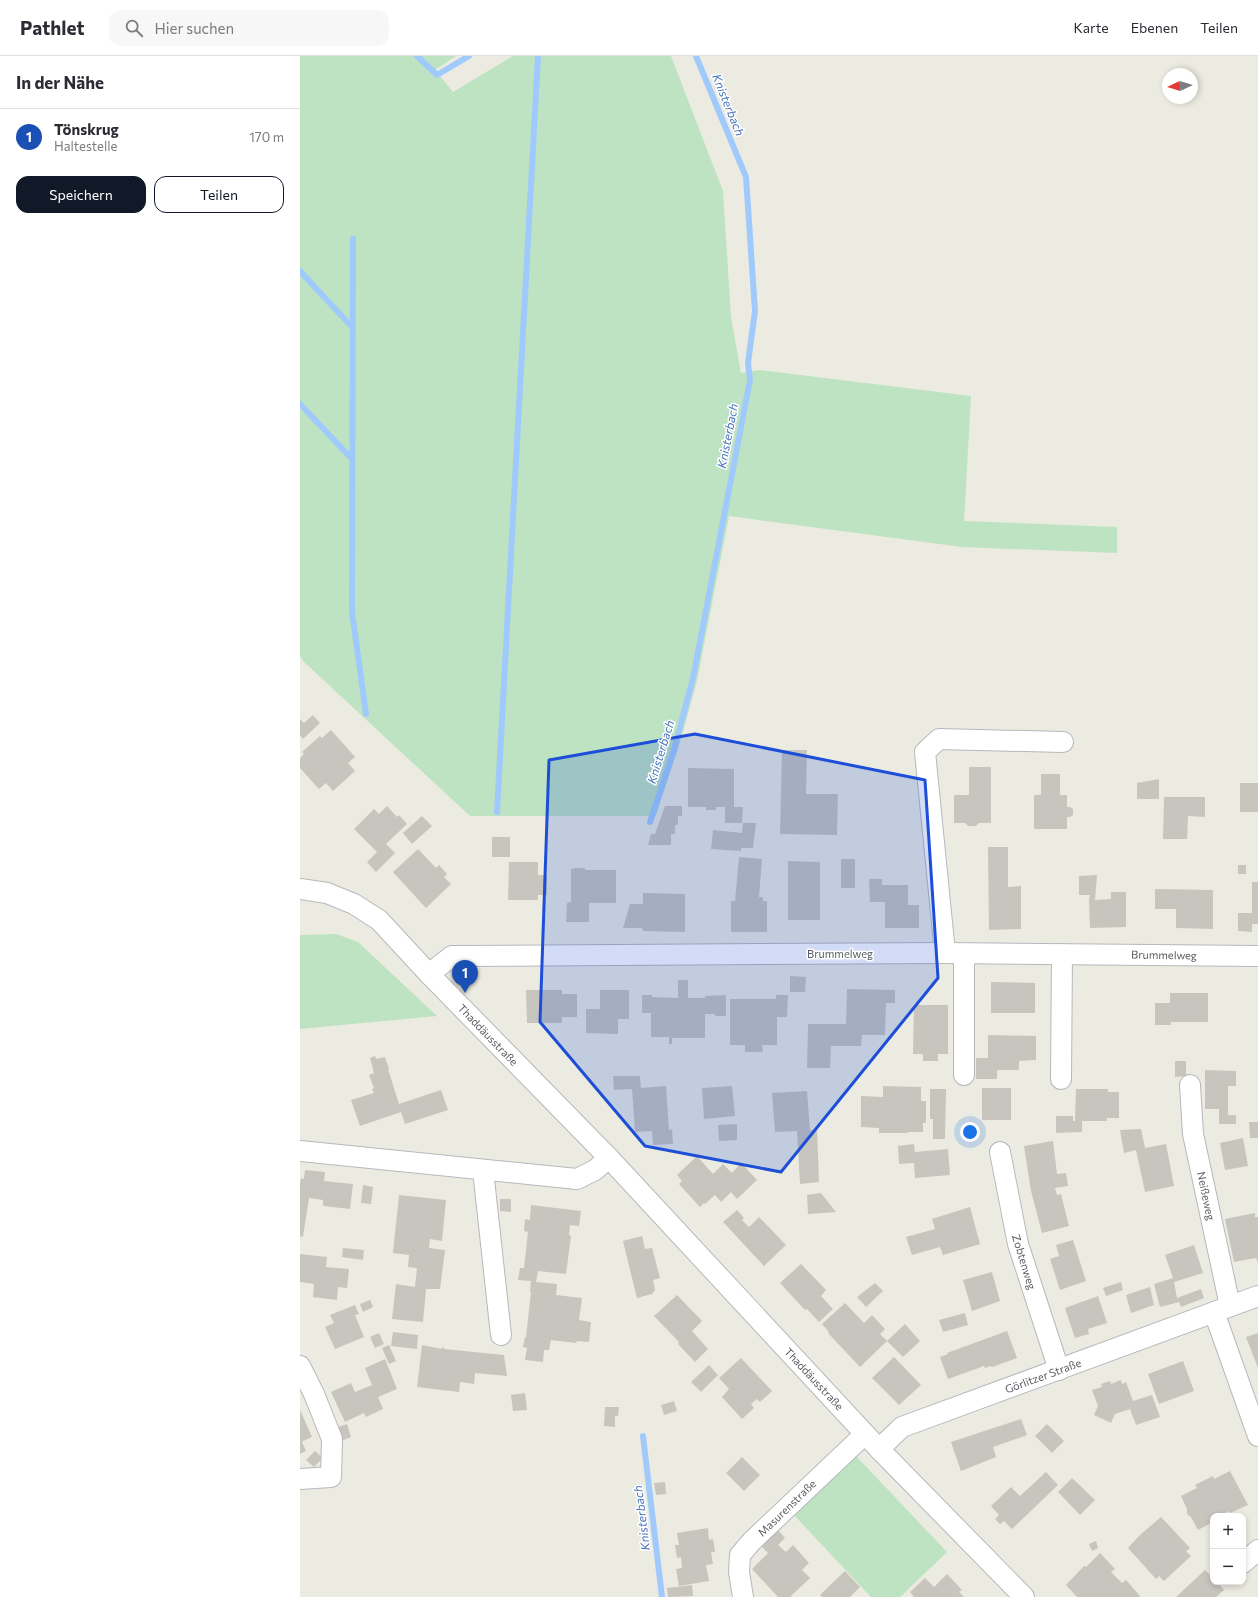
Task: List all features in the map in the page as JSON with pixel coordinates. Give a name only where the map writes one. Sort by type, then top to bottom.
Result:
[{"type":"street","points":[[964,1075],[955,954],[925,752],[939,739],[1063,742]]},
{"type":"street","name":"Thaddäusstraße","points":[[300,888],[328,893],[354,904],[379,920],[429,974],[609,1158],[879,1449],[1024,1597]]},
{"type":"street","name":"Brummelweg","points":[[429,974],[452,956],[955,954],[1258,956]]},
{"type":"street","points":[[1061,1079],[1062,954]]},
{"type":"street","name":"Neißeweg","points":[[1190,1085],[1193,1134],[1222,1309]]},
{"type":"street","points":[[300,1151],[577,1179],[595,1170],[609,1158]]},
{"type":"street","name":"Zobtenweg","points":[[1000,1152],[1018,1244],[1059,1370]]},
{"type":"street","points":[[483,1170],[501,1335]]},
{"type":"street","name":"Görlitzer Straße","points":[[879,1449],[902,1427],[1258,1296]]},
{"type":"street","points":[[1222,1309],[1258,1436]]},
{"type":"street","points":[[300,1366],[314,1394],[332,1439],[331,1477],[300,1479]]},
{"type":"street","name":"Masurenstraße","points":[[743,1597],[738,1572],[740,1555],[752,1541],[865,1434]]},
{"type":"street","points":[[1246,1561],[1258,1550]]},
{"type":"highlighted area","points":[[695,734],[925,780],[938,978],[781,1172],[645,1146],[540,1022],[549,760]]},
{"type":"green space","points":[[300,56],[456,56],[435,70],[453,92],[513,56],[671,56],[723,191],[731,317],[741,373],[759,370],[971,396],[964,521],[1117,527],[1117,553],[962,547],[729,516],[697,681],[679,746],[656,816],[470,816],[304,662],[300,656]]},
{"type":"green space","points":[[336,934],[358,942],[437,1016],[300,1029],[300,935]]},
{"type":"green space","points":[[854,1454],[947,1552],[900,1597],[871,1597],[792,1513]]},
{"type":"building","points":[[313,715],[320,723],[303,739],[300,735],[300,719],[304,723]]},
{"type":"building","points":[[331,730],[355,757],[348,763],[355,771],[333,791],[326,783],[319,789],[300,768],[300,758],[304,754],[302,752],[320,736],[322,738]]},
{"type":"building","points":[[782,750],[807,750],[806,794],[838,794],[837,835],[780,834]]},
{"type":"building","points":[[969,767],[991,767],[991,823],[979,823],[976,826],[968,826],[965,823],[954,823],[954,795],[969,795]]},
{"type":"building","points":[[688,768],[734,769],[734,807],[743,807],[742,823],[725,823],[725,807],[716,807],[716,810],[706,810],[706,807],[688,807]]},
{"type":"building","points":[[1041,774],[1060,774],[1060,795],[1067,795],[1067,807],[1073,809],[1073,815],[1067,817],[1067,829],[1034,829],[1034,795],[1041,795]]},
{"type":"building","points":[[1159,779],[1159,799],[1137,799],[1137,783]]},
{"type":"building","points":[[1240,783],[1258,783],[1258,812],[1240,812]]},
{"type":"building","points":[[1164,797],[1205,797],[1205,817],[1188,816],[1187,839],[1163,839]]},
{"type":"building","points":[[387,806],[397,817],[399,815],[407,824],[386,844],[395,853],[376,872],[367,862],[377,852],[354,829],[374,809],[379,814]]},
{"type":"building","points":[[665,806],[682,806],[682,816],[678,816],[678,825],[675,825],[675,834],[671,834],[671,845],[648,845],[651,834],[655,834]]},
{"type":"building","points":[[422,816],[432,826],[412,844],[403,833]]},
{"type":"building","points":[[743,823],[756,823],[753,848],[741,848],[741,851],[711,849],[713,830],[742,833]]},
{"type":"building","points":[[492,837],[510,837],[510,857],[492,857]]},
{"type":"building","points":[[988,847],[1008,847],[1008,887],[1021,886],[1021,929],[989,930]]},
{"type":"building","points":[[418,849],[436,868],[439,865],[447,874],[444,877],[451,884],[426,908],[393,872]]},
{"type":"building","points":[[739,857],[762,859],[759,897],[763,897],[763,901],[767,901],[767,932],[731,932],[731,901],[735,901]]},
{"type":"building","points":[[841,859],[855,859],[855,888],[841,888]]},
{"type":"building","points":[[788,861],[820,862],[820,920],[788,920]]},
{"type":"building","points":[[509,862],[538,862],[538,875],[547,875],[547,895],[538,895],[538,900],[508,900]]},
{"type":"building","points":[[1238,865],[1246,865],[1246,874],[1238,874]]},
{"type":"building","points":[[584,868],[586,870],[616,870],[616,903],[589,903],[589,922],[566,922],[567,903],[571,902],[571,869]]},
{"type":"building","points":[[1097,875],[1095,900],[1111,899],[1111,892],[1126,892],[1126,927],[1090,928],[1090,895],[1079,895],[1079,876]]},
{"type":"building","points":[[869,879],[882,879],[882,885],[908,885],[908,905],[919,905],[919,928],[885,928],[885,902],[870,902]]},
{"type":"building","points":[[1252,882],[1258,882],[1258,924],[1252,924],[1252,932],[1238,931],[1238,913],[1252,913]]},
{"type":"building","points":[[1155,889],[1213,890],[1213,929],[1176,928],[1176,909],[1155,909]]},
{"type":"building","points":[[643,893],[685,894],[685,932],[643,931],[642,928],[623,928],[630,904],[643,904]]},
{"type":"building","points":[[790,976],[806,977],[805,992],[790,992]]},
{"type":"building","points":[[678,980],[688,980],[688,998],[705,998],[705,996],[726,995],[726,1016],[705,1014],[705,1038],[672,1038],[672,1044],[669,1044],[669,1037],[651,1037],[651,1013],[642,1013],[642,995],[678,998]]},
{"type":"building","points":[[991,982],[1035,983],[1035,1013],[991,1013]]},
{"type":"building","points":[[847,989],[895,990],[895,1003],[886,1003],[885,1035],[862,1035],[861,1046],[831,1046],[830,1068],[807,1068],[808,1024],[846,1024]]},
{"type":"building","points":[[526,990],[562,990],[562,994],[577,994],[577,1017],[562,1017],[562,1023],[527,1023]]},
{"type":"building","points":[[600,990],[629,990],[629,1019],[618,1019],[618,1034],[586,1033],[586,1009],[600,1009]]},
{"type":"building","points":[[1170,993],[1208,993],[1208,1022],[1171,1022],[1171,1025],[1155,1025],[1155,1003],[1170,1003]]},
{"type":"building","points":[[776,995],[788,995],[787,1017],[777,1017],[777,1045],[762,1045],[763,1052],[745,1052],[745,1045],[730,1045],[730,999],[776,999]]},
{"type":"building","points":[[914,1005],[948,1005],[948,1054],[938,1054],[938,1061],[923,1061],[923,1054],[913,1054]]},
{"type":"building","points":[[988,1035],[1036,1036],[1036,1060],[1019,1061],[1019,1070],[997,1070],[997,1079],[976,1079],[976,1058],[988,1058]]},
{"type":"building","points":[[375,1056],[376,1059],[385,1057],[399,1104],[441,1090],[448,1110],[405,1124],[401,1112],[360,1126],[351,1100],[374,1093],[372,1089],[374,1088],[369,1075],[374,1073],[370,1058]]},
{"type":"building","points":[[1175,1061],[1186,1061],[1186,1076],[1175,1077]]},
{"type":"building","points":[[1205,1070],[1236,1071],[1236,1086],[1228,1086],[1228,1115],[1236,1115],[1236,1124],[1219,1124],[1219,1109],[1205,1109]]},
{"type":"building","points":[[613,1076],[640,1076],[641,1088],[666,1086],[669,1130],[672,1129],[673,1144],[653,1145],[652,1131],[635,1132],[632,1089],[614,1090]]},
{"type":"building","points":[[732,1086],[735,1116],[704,1119],[702,1088]]},
{"type":"building","points":[[883,1086],[921,1087],[921,1101],[926,1101],[926,1123],[923,1123],[923,1132],[879,1133],[879,1128],[861,1127],[861,1096],[883,1097]]},
{"type":"building","points":[[982,1088],[1011,1088],[1011,1120],[982,1120]]},
{"type":"building","points":[[930,1089],[946,1089],[945,1139],[933,1139],[933,1119],[930,1119]]},
{"type":"building","points":[[1076,1089],[1108,1089],[1108,1092],[1119,1092],[1119,1118],[1107,1118],[1107,1121],[1082,1121],[1082,1132],[1056,1133],[1056,1116],[1073,1116],[1073,1121],[1075,1121]]},
{"type":"building","points":[[807,1091],[810,1130],[817,1130],[819,1182],[800,1184],[797,1131],[775,1132],[772,1093]]},
{"type":"building","points":[[1249,1122],[1258,1122],[1258,1138],[1250,1138]]},
{"type":"building","points":[[737,1124],[737,1140],[719,1141],[718,1125]]},
{"type":"building","points":[[1141,1129],[1145,1148],[1166,1144],[1174,1186],[1145,1192],[1136,1150],[1124,1153],[1120,1130]]},
{"type":"building","points":[[1243,1138],[1248,1166],[1225,1170],[1220,1143]]},
{"type":"building","points":[[1053,1141],[1057,1174],[1066,1173],[1068,1186],[1055,1188],[1057,1195],[1061,1194],[1069,1226],[1042,1233],[1031,1191],[1024,1146]]},
{"type":"building","points":[[914,1144],[915,1152],[948,1149],[950,1175],[915,1178],[914,1163],[899,1164],[898,1146]]},
{"type":"building","points":[[697,1156],[713,1174],[723,1164],[732,1173],[741,1163],[757,1180],[737,1199],[731,1192],[721,1202],[715,1195],[700,1207],[679,1184],[682,1181],[677,1175]]},
{"type":"building","points":[[305,1170],[325,1172],[324,1181],[353,1184],[350,1209],[323,1206],[323,1200],[309,1198],[303,1237],[300,1236],[300,1184],[301,1178],[304,1179]]},
{"type":"building","points":[[363,1185],[373,1187],[371,1204],[361,1203]]},
{"type":"building","points":[[821,1193],[836,1212],[808,1214],[807,1195]]},
{"type":"building","points":[[399,1195],[446,1200],[442,1241],[430,1239],[429,1248],[445,1250],[440,1289],[426,1289],[423,1322],[392,1319],[396,1284],[415,1287],[417,1268],[408,1267],[409,1255],[393,1253]]},
{"type":"building","points":[[500,1199],[511,1199],[511,1212],[500,1211]]},
{"type":"building","points":[[531,1205],[581,1211],[579,1226],[570,1225],[569,1235],[571,1236],[566,1274],[538,1271],[536,1282],[557,1284],[556,1295],[582,1298],[579,1320],[591,1322],[589,1342],[577,1341],[576,1343],[551,1340],[549,1350],[544,1350],[543,1362],[525,1360],[527,1348],[523,1347],[526,1337],[531,1281],[518,1280],[520,1268],[524,1268],[528,1232],[524,1231],[525,1219],[530,1220]]},
{"type":"building","points":[[970,1207],[980,1244],[943,1255],[940,1247],[912,1255],[906,1237],[935,1229],[932,1219]]},
{"type":"building","points":[[737,1210],[744,1218],[742,1220],[749,1227],[759,1217],[786,1245],[764,1266],[723,1222]]},
{"type":"building","points":[[1255,1213],[1255,1217],[1258,1217],[1258,1263],[1256,1258],[1234,1262],[1225,1219]]},
{"type":"building","points":[[642,1236],[645,1249],[652,1248],[660,1278],[653,1280],[655,1290],[652,1294],[637,1298],[623,1241]]},
{"type":"building","points":[[1073,1240],[1086,1281],[1060,1290],[1050,1259],[1059,1256],[1056,1245]]},
{"type":"building","points":[[1194,1245],[1203,1273],[1174,1282],[1177,1298],[1201,1289],[1204,1298],[1181,1307],[1179,1302],[1160,1307],[1154,1284],[1173,1278],[1165,1255]]},
{"type":"building","points":[[343,1248],[364,1250],[363,1260],[342,1257]]},
{"type":"building","points":[[300,1254],[327,1257],[326,1267],[349,1269],[347,1288],[338,1287],[337,1300],[313,1297],[314,1284],[300,1282]]},
{"type":"building","points":[[801,1264],[826,1290],[821,1296],[833,1309],[819,1322],[807,1309],[805,1310],[780,1283]]},
{"type":"building","points":[[992,1272],[1000,1301],[972,1311],[963,1280]]},
{"type":"building","points":[[1121,1282],[1123,1290],[1106,1296],[1103,1288]]},
{"type":"building","points":[[875,1283],[883,1291],[866,1307],[857,1297]]},
{"type":"building","points":[[1150,1287],[1154,1305],[1131,1313],[1126,1295]]},
{"type":"building","points":[[677,1295],[702,1321],[692,1331],[708,1349],[695,1362],[678,1344],[679,1342],[654,1316]]},
{"type":"building","points":[[1098,1296],[1107,1323],[1088,1329],[1089,1334],[1075,1338],[1065,1308]]},
{"type":"building","points":[[370,1300],[373,1307],[363,1312],[360,1304]]},
{"type":"building","points":[[845,1303],[864,1323],[872,1315],[885,1329],[880,1334],[887,1341],[860,1367],[828,1333],[829,1332],[822,1324]]},
{"type":"building","points":[[355,1305],[359,1314],[355,1315],[364,1337],[335,1349],[325,1327],[334,1323],[330,1315]]},
{"type":"building","points":[[965,1313],[968,1325],[943,1332],[939,1320]]},
{"type":"building","points":[[905,1324],[920,1341],[903,1357],[887,1341]]},
{"type":"building","points":[[1007,1331],[1017,1358],[992,1367],[985,1368],[984,1366],[948,1379],[940,1357]]},
{"type":"building","points":[[393,1332],[418,1335],[417,1349],[391,1346]]},
{"type":"building","points":[[379,1333],[384,1344],[375,1348],[370,1337]]},
{"type":"building","points":[[1258,1333],[1258,1368],[1246,1337]]},
{"type":"building","points":[[389,1345],[396,1361],[389,1364],[382,1348]]},
{"type":"building","points":[[422,1345],[442,1349],[442,1347],[444,1349],[504,1355],[507,1376],[475,1373],[474,1384],[460,1382],[459,1392],[417,1387]]},
{"type":"building","points":[[894,1357],[921,1385],[899,1405],[872,1378]]},
{"type":"building","points":[[741,1358],[772,1391],[760,1402],[757,1399],[751,1404],[754,1408],[742,1419],[722,1397],[729,1389],[719,1378]]},
{"type":"building","points":[[385,1359],[397,1389],[378,1397],[383,1409],[366,1417],[364,1413],[345,1422],[331,1392],[351,1383],[355,1392],[372,1385],[365,1368]]},
{"type":"building","points":[[1183,1361],[1194,1391],[1159,1404],[1148,1374]]},
{"type":"building","points":[[709,1365],[718,1375],[701,1392],[691,1382]]},
{"type":"building","points":[[1121,1380],[1122,1384],[1126,1382],[1133,1401],[1152,1395],[1160,1417],[1136,1425],[1130,1409],[1115,1414],[1111,1423],[1094,1415],[1098,1406],[1092,1390],[1102,1387],[1101,1384],[1110,1381],[1111,1384]]},
{"type":"building","points":[[525,1393],[527,1410],[513,1411],[511,1395]]},
{"type":"building","points":[[674,1401],[677,1411],[664,1415],[661,1405]]},
{"type":"building","points":[[605,1407],[619,1407],[618,1416],[615,1416],[615,1427],[604,1426]]},
{"type":"building","points":[[300,1410],[312,1437],[302,1442],[306,1451],[300,1454]]},
{"type":"building","points":[[1021,1419],[1027,1435],[993,1447],[996,1457],[961,1471],[951,1442]]},
{"type":"building","points":[[347,1424],[351,1437],[341,1441],[335,1428]]},
{"type":"building","points":[[1047,1424],[1064,1441],[1052,1453],[1035,1436]]},
{"type":"building","points":[[315,1451],[323,1458],[314,1467],[306,1460]]},
{"type":"building","points":[[742,1457],[760,1475],[744,1491],[726,1473]]},
{"type":"building","points":[[1230,1471],[1248,1505],[1230,1513],[1229,1511],[1225,1513],[1210,1513],[1210,1524],[1198,1530],[1191,1517],[1187,1514],[1187,1509],[1181,1496],[1197,1488],[1195,1485],[1213,1476],[1214,1479]]},
{"type":"building","points":[[1046,1472],[1058,1485],[1012,1529],[1004,1521],[1000,1524],[995,1519],[999,1515],[991,1506],[1011,1487],[1020,1496]]},
{"type":"building","points":[[1072,1478],[1095,1500],[1080,1515],[1058,1492]]},
{"type":"building","points":[[665,1482],[666,1494],[656,1495],[654,1483]]},
{"type":"building","points":[[1161,1517],[1190,1548],[1186,1551],[1191,1556],[1164,1581],[1159,1576],[1156,1579],[1128,1548],[1140,1535]]},
{"type":"building","points":[[708,1528],[709,1540],[713,1539],[715,1552],[711,1552],[713,1564],[706,1565],[709,1581],[679,1586],[676,1569],[682,1568],[681,1557],[677,1558],[675,1545],[679,1545],[677,1533]]},
{"type":"building","points":[[778,1530],[785,1538],[778,1545],[786,1552],[793,1545],[809,1563],[802,1570],[810,1578],[790,1597],[778,1597],[752,1569],[768,1553],[761,1546]]},
{"type":"building","points":[[1096,1541],[1098,1548],[1092,1551],[1089,1544]]},
{"type":"building","points":[[1100,1553],[1115,1569],[1111,1572],[1122,1583],[1126,1580],[1140,1596],[1139,1597],[1077,1597],[1066,1585],[1084,1566],[1086,1567]]},
{"type":"building","points":[[1205,1570],[1210,1575],[1210,1585],[1220,1585],[1224,1590],[1216,1597],[1176,1597]]},
{"type":"building","points":[[845,1571],[860,1587],[850,1597],[822,1597],[820,1595]]},
{"type":"building","points":[[947,1574],[962,1590],[959,1592],[964,1597],[914,1597],[910,1592],[925,1578],[934,1587]]},
{"type":"building","points":[[692,1585],[693,1596],[668,1597],[667,1588]]},
{"type":"waterway","name":"Knisterbach","points":[[417,56],[437,75],[469,56]]},
{"type":"waterway","points":[[497,812],[538,56]]},
{"type":"waterway","name":"Knisterbach","points":[[650,822],[674,750],[693,678],[750,380],[748,363],[755,311],[746,177],[696,56]]},
{"type":"waterway","points":[[353,239],[352,612],[366,714]]},
{"type":"waterway","points":[[300,271],[352,327]]},
{"type":"waterway","points":[[300,404],[351,458]]},
{"type":"waterway","name":"Knisterbach","points":[[643,1436],[662,1597]]},
{"type":"place","name":"Tönskrug","points":[[465,993]]}]
